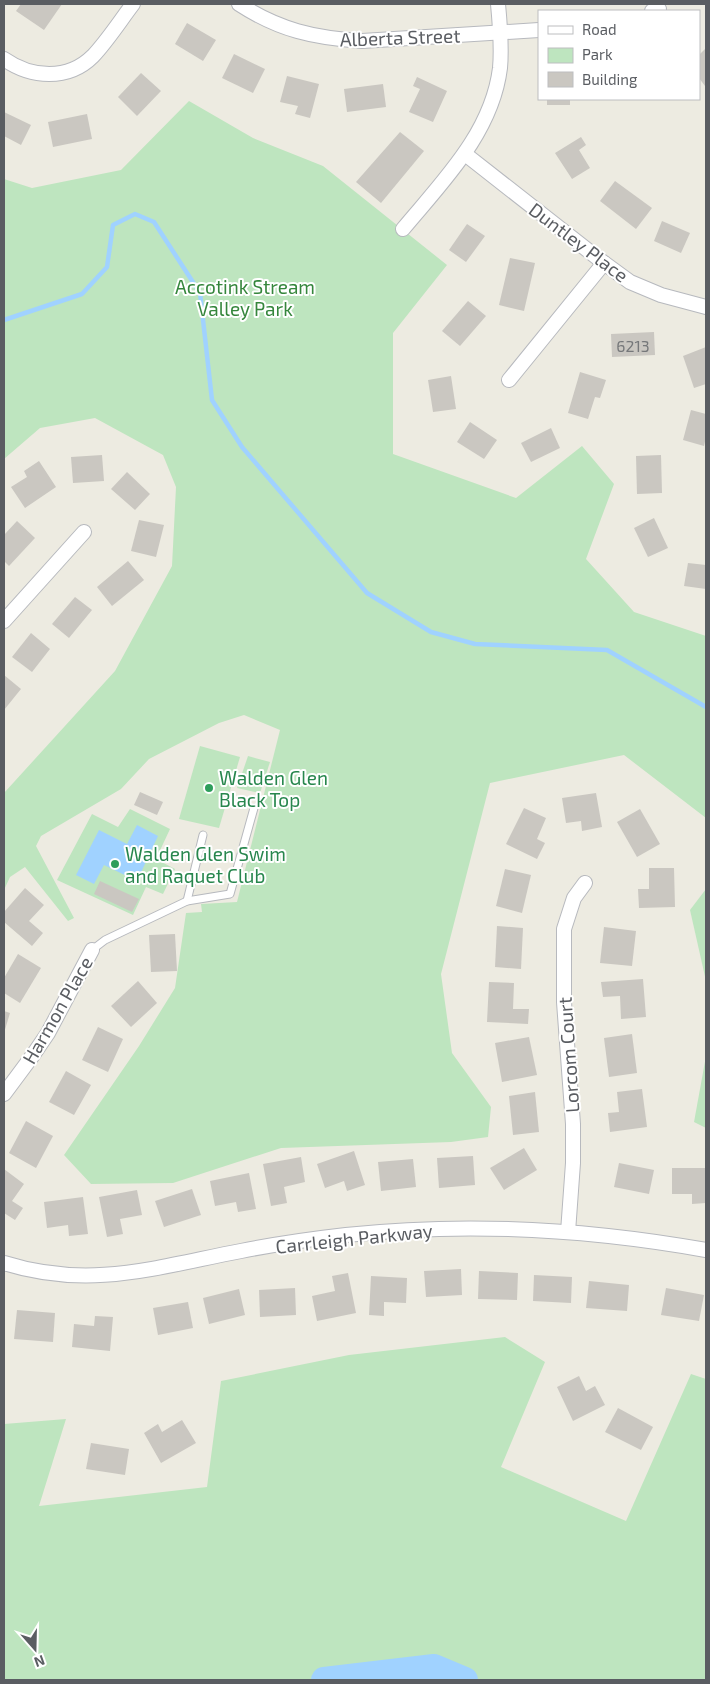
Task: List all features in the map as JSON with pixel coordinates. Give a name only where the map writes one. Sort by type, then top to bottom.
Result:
[{"type":"street","points":[[4,59],[34,73],[47,74],[70,70],[93,56],[133,4]]},
{"type":"street","name":"Alberta Street","points":[[239,4],[279,26],[307,35],[333,39],[362,41],[538,30]]},
{"type":"street","points":[[403,229],[465,154],[488,111],[500,68],[498,4]]},
{"type":"street","name":"Duntley Place","points":[[465,154],[604,264],[630,282],[661,295],[706,307]]},
{"type":"street","points":[[509,380],[604,264]]},
{"type":"street","points":[[4,621],[84,532]]},
{"type":"street","name":"Lorcom Court","points":[[568,1232],[573,1163],[573,1124],[564,1002],[564,929],[574,898],[585,883]]},
{"type":"street","name":"Harmon Place","points":[[4,1094],[34,1055],[48,1033],[92,950]]},
{"type":"street","name":"Carrleigh Parkway","points":[[4,1263],[63,1275],[109,1275],[137,1272],[243,1250],[348,1235],[442,1229],[568,1232],[706,1250]]},
{"type":"lane","points":[[92,950],[105,940],[187,901],[230,894],[254,808]]},
{"type":"lane","points":[[187,901],[203,835]]},
{"type":"green space","name":"Accotink Stream Valley Park","points":[[189,101],[253,138],[323,166],[447,265],[393,333],[393,454],[516,498],[582,446],[614,484],[586,559],[634,612],[706,636],[706,818],[624,755],[490,783],[441,974],[452,1053],[491,1107],[488,1137],[451,1142],[281,1148],[173,1183],[91,1184],[64,1155],[139,1046],[175,988],[186,913],[202,912],[201,904],[237,902],[280,730],[244,715],[219,723],[149,759],[121,789],[41,836],[36,846],[74,918],[68,921],[25,867],[10,877],[4,890],[4,793],[115,671],[172,566],[176,487],[163,455],[95,418],[40,428],[4,459],[4,179],[32,188],[121,170]]},
{"type":"green space","name":"Walden Glen Black Top","points":[[200,746],[240,757],[219,828],[179,819]]},
{"type":"green space","points":[[248,756],[270,762],[260,793],[237,788]]},
{"type":"green space","name":"Walden Glen Swim and Raquet Club","points":[[130,809],[170,829],[156,859],[175,869],[163,894],[146,887],[133,915],[57,880],[92,814],[118,827]]},
{"type":"green space","points":[[706,889],[706,981],[690,910]]},
{"type":"green space","points":[[706,1056],[706,1128],[694,1122]]},
{"type":"green space","points":[[505,1337],[545,1362],[501,1467],[626,1521],[691,1374],[706,1379],[706,1680],[4,1680],[4,1424],[66,1419],[39,1506],[207,1487],[221,1381],[349,1355]]},
{"type":"water","points":[[137,825],[158,836],[137,881],[104,865],[94,884],[76,875],[99,830],[127,844]]},
{"type":"building","points":[[21,4],[62,4],[44,30],[16,11]]},
{"type":"building","points":[[187,23],[216,40],[203,61],[175,44]]},
{"type":"building","points":[[706,48],[705,86],[700,79],[700,54]]},
{"type":"building","points":[[234,54],[265,69],[253,93],[222,78]]},
{"type":"building","points":[[141,73],[161,91],[137,116],[118,97]]},
{"type":"building","points":[[287,76],[319,84],[310,118],[295,114],[298,106],[280,102]]},
{"type":"building","points":[[417,77],[447,91],[433,122],[409,112],[420,89],[413,86]]},
{"type":"building","points":[[383,84],[386,107],[347,112],[344,89]]},
{"type":"building","points":[[547,100],[570,100],[570,105],[547,105]]},
{"type":"building","points":[[4,112],[31,125],[21,145],[4,136]]},
{"type":"building","points":[[87,114],[92,139],[53,147],[48,122]]},
{"type":"building","points":[[400,132],[424,151],[381,203],[356,182]]},
{"type":"building","points":[[581,137],[586,145],[579,150],[590,168],[572,179],[555,153]]},
{"type":"building","points":[[615,181],[652,208],[636,229],[600,201]]},
{"type":"building","points":[[662,221],[690,233],[681,253],[654,241]]},
{"type":"building","points":[[467,224],[485,236],[466,262],[449,250]]},
{"type":"building","points":[[510,258],[535,263],[524,311],[499,305]]},
{"type":"building","points":[[468,301],[486,316],[460,346],[442,331]]},
{"type":"building","points":[[654,332],[655,355],[612,357],[611,334]]},
{"type":"building","points":[[706,347],[706,384],[694,388],[683,356]]},
{"type":"building","points":[[580,372],[606,380],[600,398],[595,397],[588,419],[568,413]]},
{"type":"building","points":[[451,376],[456,409],[433,412],[428,380]]},
{"type":"building","points":[[691,410],[706,414],[704,446],[683,440]]},
{"type":"building","points":[[470,422],[497,440],[484,459],[457,442]]},
{"type":"building","points":[[551,428],[560,448],[531,462],[521,443]]},
{"type":"building","points":[[102,455],[104,481],[73,483],[71,457]]},
{"type":"building","points":[[661,455],[662,493],[637,494],[636,456]]},
{"type":"building","points":[[39,461],[56,487],[25,508],[11,487],[27,477],[24,471]]},
{"type":"building","points":[[127,472],[150,494],[135,510],[111,489]]},
{"type":"building","points":[[654,518],[668,548],[648,557],[634,528]]},
{"type":"building","points":[[139,520],[164,525],[156,557],[131,551]]},
{"type":"building","points":[[17,521],[35,538],[9,566],[4,561],[4,535]]},
{"type":"building","points":[[128,561],[144,580],[112,606],[97,587]]},
{"type":"building","points":[[688,563],[706,565],[706,589],[684,586]]},
{"type":"building","points":[[75,597],[92,610],[69,638],[52,624]]},
{"type":"building","points":[[31,633],[50,649],[32,672],[12,657]]},
{"type":"building","points":[[4,675],[21,689],[4,710]]},
{"type":"building","points":[[140,792],[163,802],[157,815],[134,805]]},
{"type":"building","points":[[596,793],[602,827],[582,831],[581,821],[566,823],[562,798]]},
{"type":"building","points":[[524,808],[546,818],[537,839],[545,843],[537,859],[506,844]]},
{"type":"building","points":[[640,809],[660,844],[637,857],[617,822]]},
{"type":"building","points":[[649,868],[674,868],[675,907],[639,908],[638,889],[649,889]]},
{"type":"building","points":[[505,869],[531,875],[522,913],[496,906]]},
{"type":"building","points":[[100,881],[139,899],[132,912],[94,894]]},
{"type":"building","points":[[25,888],[44,905],[29,921],[43,933],[32,946],[4,922],[4,912]]},
{"type":"building","points":[[497,926],[523,928],[521,969],[495,967]]},
{"type":"building","points":[[604,927],[636,931],[632,966],[600,963]]},
{"type":"building","points":[[175,934],[177,971],[151,972],[149,935]]},
{"type":"building","points":[[18,954],[41,968],[20,1003],[4,993],[4,978]]},
{"type":"building","points":[[643,979],[646,1017],[621,1019],[620,996],[603,997],[601,982]]},
{"type":"building","points":[[138,981],[157,1003],[131,1027],[111,1006]]},
{"type":"building","points":[[489,982],[514,983],[513,1009],[529,1009],[528,1024],[487,1022]]},
{"type":"building","points":[[4,1011],[10,1013],[4,1033]]},
{"type":"building","points":[[98,1027],[123,1039],[108,1072],[82,1060]]},
{"type":"building","points":[[632,1034],[637,1073],[609,1077],[604,1038]]},
{"type":"building","points":[[529,1037],[537,1075],[502,1082],[495,1043]]},
{"type":"building","points":[[66,1071],[91,1085],[74,1115],[49,1102]]},
{"type":"building","points":[[642,1089],[647,1127],[610,1132],[608,1113],[619,1112],[617,1092]]},
{"type":"building","points":[[535,1092],[539,1132],[513,1135],[509,1096]]},
{"type":"building","points":[[26,1121],[53,1136],[36,1168],[9,1153]]},
{"type":"building","points":[[524,1148],[537,1170],[504,1190],[490,1168]]},
{"type":"building","points":[[354,1151],[365,1185],[347,1191],[344,1181],[325,1188],[317,1164]]},
{"type":"building","points":[[473,1156],[475,1185],[439,1188],[437,1158]]},
{"type":"building","points":[[301,1157],[305,1182],[284,1187],[287,1203],[271,1206],[263,1164]]},
{"type":"building","points":[[413,1159],[416,1187],[381,1191],[378,1162]]},
{"type":"building","points":[[619,1163],[654,1170],[649,1194],[614,1187]]},
{"type":"building","points":[[672,1168],[706,1168],[706,1203],[692,1204],[692,1194],[672,1194]]},
{"type":"building","points":[[4,1169],[24,1184],[12,1201],[23,1208],[15,1220],[4,1213]]},
{"type":"building","points":[[249,1173],[256,1209],[238,1212],[236,1202],[215,1206],[210,1181]]},
{"type":"building","points":[[192,1189],[201,1215],[164,1227],[155,1201]]},
{"type":"building","points":[[137,1190],[142,1215],[120,1219],[123,1234],[107,1237],[99,1197]]},
{"type":"building","points":[[83,1197],[88,1234],[69,1236],[68,1225],[47,1228],[44,1202]]},
{"type":"building","points":[[461,1269],[462,1295],[426,1297],[424,1271]]},
{"type":"building","points":[[479,1271],[518,1273],[517,1300],[478,1299]]},
{"type":"building","points":[[348,1273],[356,1313],[317,1321],[312,1296],[335,1291],[332,1276]]},
{"type":"building","points":[[534,1275],[572,1277],[571,1303],[533,1301]]},
{"type":"building","points":[[371,1276],[407,1278],[406,1303],[384,1302],[384,1316],[369,1315]]},
{"type":"building","points":[[589,1281],[629,1285],[627,1311],[586,1308]]},
{"type":"building","points":[[295,1288],[296,1315],[260,1317],[259,1290]]},
{"type":"building","points":[[666,1288],[704,1295],[699,1321],[661,1315]]},
{"type":"building","points":[[239,1289],[245,1315],[209,1324],[203,1298]]},
{"type":"building","points":[[188,1302],[193,1328],[158,1335],[153,1308]]},
{"type":"building","points":[[17,1310],[55,1313],[53,1342],[14,1339]]},
{"type":"building","points":[[95,1316],[113,1317],[110,1351],[72,1347],[74,1324],[94,1326]]},
{"type":"building","points":[[579,1376],[586,1391],[595,1386],[605,1405],[573,1421],[557,1387]]},
{"type":"building","points":[[618,1408],[653,1427],[641,1450],[605,1432]]},
{"type":"building","points":[[182,1420],[196,1443],[161,1463],[144,1433],[158,1424],[162,1432]]},
{"type":"building","points":[[91,1443],[129,1449],[125,1475],[86,1469]]},
{"type":"waterway","points":[[4,320],[82,294],[107,267],[113,225],[135,214],[154,222],[200,293],[212,400],[242,447],[367,593],[431,632],[475,644],[607,650],[706,707]]},
{"type":"waterway","points":[[324,1680],[434,1667],[465,1680]]},
{"type":"place","name":"Walden Glen Black Top","points":[[209,788]]},
{"type":"place","name":"Walden Glen Swim and Raquet Club","points":[[115,864]]}]
